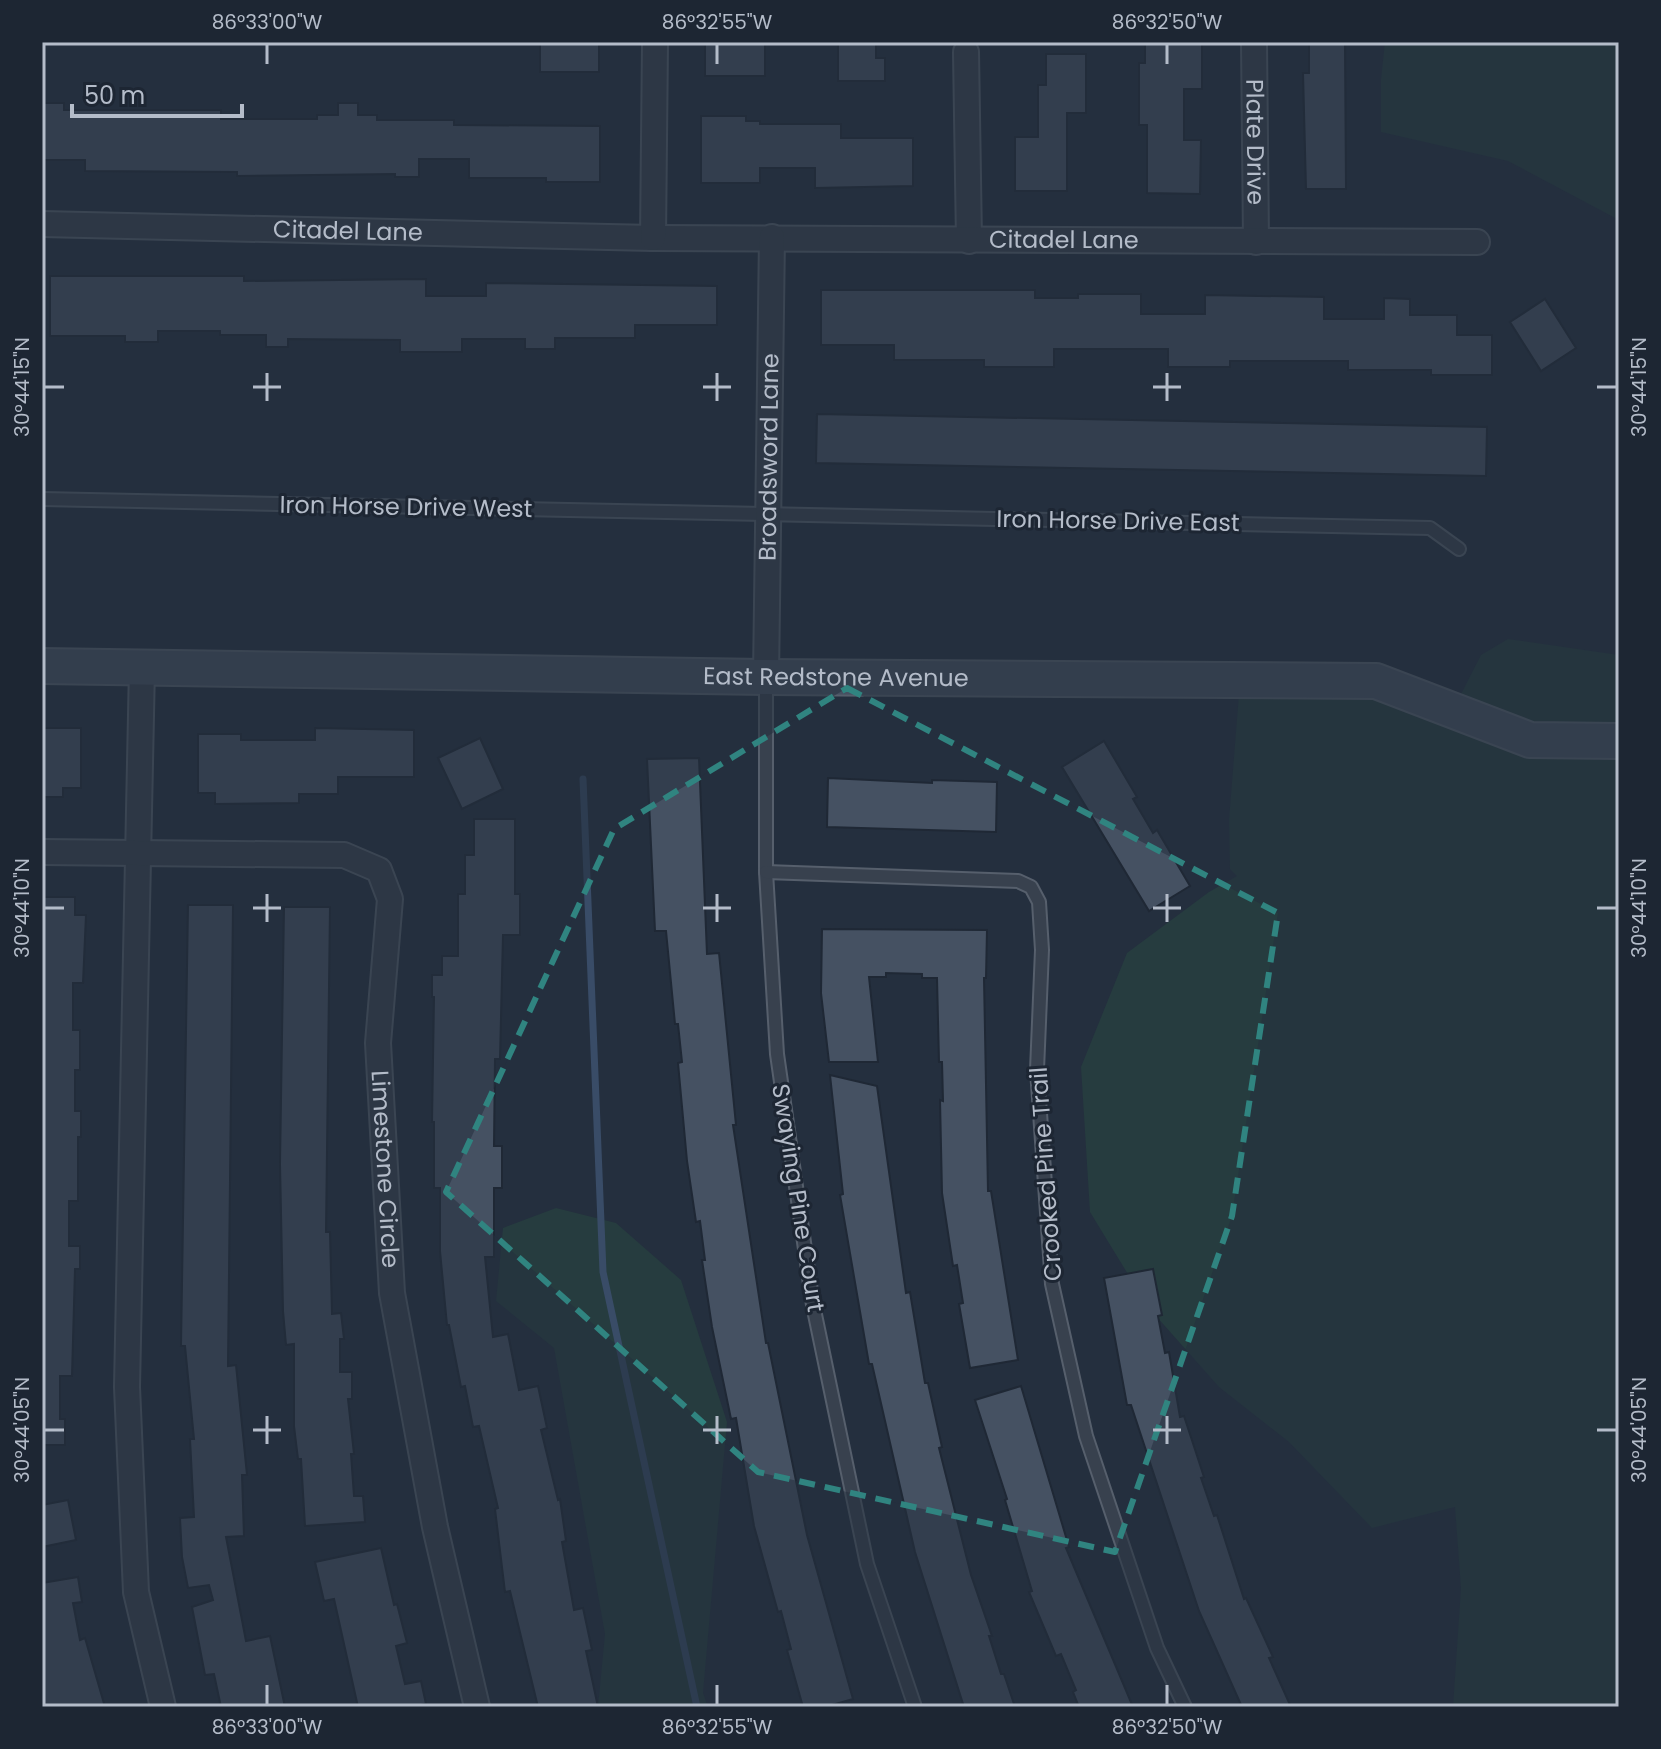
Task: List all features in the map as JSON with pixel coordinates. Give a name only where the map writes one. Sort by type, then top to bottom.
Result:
[{"type":"street","points":[[653,238],[655,42]]},
{"type":"street","name":"Plate Drive","points":[[1254,42],[1256,242]]},
{"type":"street","points":[[966,52],[969,241]]},
{"type":"street","name":"Citadel Lane","points":[[42,224],[653,238],[1477,242]]},
{"type":"street","name":"Broadsword Lane","points":[[766,677],[772,237]]},
{"type":"street","name":"East Redstone Avenue","points":[[42,666],[766,677],[1376,681],[1530,740],[1619,741]]},
{"type":"street","points":[[142,667],[128,1416],[136,1592],[163,1707]]},
{"type":"street","name":"Limestone Circle","points":[[42,852],[344,855],[379,870],[390,899],[378,1043],[392,1293],[435,1527],[477,1707]]},
{"type":"lane","name":"Iron Horse Drive West","points":[[42,499],[770,513]]},
{"type":"lane","name":"Iron Horse Drive East","points":[[770,513],[1430,528],[1459,549]]},
{"type":"lane","name":"Swaying Pine Court","points":[[766,677],[766,872],[777,1054],[813,1305],[867,1564],[915,1707]]},
{"type":"lane","name":"Crooked Pine Trail","points":[[766,872],[1018,881],[1031,887],[1039,902],[1042,950],[1037,1070],[1052,1284],[1086,1436],[1157,1648],[1185,1707]]},
{"type":"highlighted area","points":[[847,688],[1278,913],[1232,1216],[1115,1552],[758,1472],[446,1192],[614,829]]},
{"type":"green space","points":[[1385,42],[1619,42],[1619,220],[1508,161],[1381,132]]},
{"type":"green space","points":[[1508,639],[1619,655],[1619,727],[1532,726],[1459,698],[1481,655]]},
{"type":"green space","points":[[1239,694],[1368,697],[1394,701],[1619,754],[1619,1707],[1453,1707],[1461,1588],[1455,1507],[1372,1528],[1289,1442],[1219,1387],[1148,1307],[1090,1212],[1081,1067],[1127,953],[1209,892],[1237,876],[1230,869],[1229,820]]},
{"type":"green space","points":[[556,1208],[616,1223],[681,1280],[727,1422],[703,1693],[708,1707],[598,1707],[605,1634],[554,1348],[496,1301],[503,1228]]},
{"type":"building","points":[[540,42],[599,42],[599,72],[540,72]]},
{"type":"building","points":[[705,42],[765,42],[765,76],[705,76]]},
{"type":"building","points":[[838,42],[876,42],[876,58],[885,58],[885,81],[838,81]]},
{"type":"building","points":[[1145,42],[1202,42],[1202,89],[1184,89],[1184,140],[1201,140],[1200,194],[1147,193],[1147,125],[1139,125],[1139,63],[1145,63]]},
{"type":"building","points":[[1309,42],[1345,42],[1346,189],[1306,189],[1303,73],[1309,73]]},
{"type":"building","points":[[1046,54],[1086,54],[1086,113],[1067,113],[1067,191],[1015,191],[1015,137],[1038,137],[1038,85],[1046,85]]},
{"type":"building","points":[[42,103],[64,103],[64,110],[221,110],[221,119],[317,119],[317,115],[338,115],[338,103],[358,103],[358,115],[377,115],[377,120],[454,120],[454,125],[600,126],[600,182],[469,178],[469,159],[419,159],[419,177],[395,177],[395,174],[237,176],[237,172],[85,171],[85,160],[42,160]]},
{"type":"building","points":[[701,116],[746,116],[746,121],[760,121],[760,124],[841,124],[841,138],[913,138],[913,186],[815,188],[815,168],[760,168],[760,183],[701,183]]},
{"type":"building","points":[[50,276],[244,276],[244,281],[426,279],[426,296],[486,296],[486,283],[717,286],[717,325],[635,325],[635,338],[555,338],[555,349],[525,349],[525,339],[462,339],[462,352],[400,352],[400,340],[288,339],[288,347],[266,347],[266,335],[220,335],[220,331],[158,331],[158,342],[125,342],[125,336],[50,336]]},
{"type":"building","points":[[821,290],[1035,290],[1035,298],[1141,294],[1141,314],[1205,314],[1205,295],[1324,297],[1324,319],[1384,319],[1384,298],[1410,299],[1410,315],[1457,315],[1457,335],[1492,335],[1492,375],[1431,375],[1431,370],[1348,370],[1348,361],[1230,361],[1230,367],[1168,367],[1168,349],[1054,349],[1054,367],[984,367],[984,360],[894,360],[894,345],[821,345]]},
{"type":"building","points":[[1545,299],[1576,348],[1541,371],[1510,322]]},
{"type":"building","points":[[817,414],[1487,427],[1486,476],[816,463]]},
{"type":"building","points":[[42,728],[81,728],[81,788],[63,788],[63,797],[42,797]]},
{"type":"building","points":[[315,728],[414,730],[414,777],[338,777],[338,794],[299,794],[299,803],[215,804],[215,793],[198,793],[198,734],[241,734],[241,740],[315,740]]},
{"type":"building","points":[[480,738],[503,789],[462,809],[438,758]]},
{"type":"building","points":[[1104,741],[1137,797],[1133,799],[1153,833],[1157,830],[1190,886],[1149,911],[1062,767]]},
{"type":"building","points":[[699,758],[707,954],[719,953],[736,1125],[733,1125],[766,1343],[807,1535],[853,1699],[825,1707],[803,1707],[787,1650],[791,1649],[781,1611],[778,1612],[754,1526],[736,1418],[731,1419],[712,1327],[700,1221],[696,1222],[687,1161],[678,1063],[682,1062],[666,931],[655,931],[647,759]]},
{"type":"building","points":[[828,778],[932,783],[932,780],[997,782],[996,832],[827,827]]},
{"type":"building","points":[[474,819],[515,819],[515,894],[520,894],[520,935],[503,935],[500,1059],[495,1059],[494,1146],[502,1146],[502,1188],[494,1188],[494,1257],[485,1257],[493,1337],[508,1334],[519,1390],[538,1386],[547,1428],[541,1430],[560,1499],[566,1541],[562,1542],[574,1610],[583,1608],[592,1650],[586,1651],[598,1707],[538,1707],[510,1591],[505,1592],[495,1509],[498,1508],[479,1426],[473,1427],[447,1325],[440,1251],[440,1188],[434,1188],[432,975],[442,975],[442,956],[458,956],[458,894],[465,894],[465,855],[474,855]]},
{"type":"building","points":[[42,897],[75,897],[75,915],[86,915],[83,983],[73,983],[73,1030],[80,1030],[80,1070],[75,1070],[75,1111],[81,1111],[81,1137],[78,1137],[78,1201],[69,1201],[69,1246],[80,1246],[80,1269],[75,1269],[72,1376],[60,1376],[60,1419],[65,1419],[65,1445],[42,1445]]},
{"type":"building","points":[[188,905],[233,905],[228,1366],[236,1365],[247,1475],[242,1475],[244,1536],[226,1537],[246,1641],[270,1636],[285,1707],[221,1707],[214,1674],[205,1675],[192,1607],[213,1600],[209,1585],[188,1588],[182,1557],[180,1518],[194,1517],[190,1439],[194,1439],[185,1346],[181,1346]]},
{"type":"building","points":[[284,907],[330,907],[326,1232],[330,1232],[332,1314],[341,1313],[344,1339],[340,1339],[340,1372],[352,1372],[352,1399],[348,1399],[354,1454],[351,1454],[354,1496],[363,1496],[365,1522],[305,1526],[301,1459],[298,1459],[294,1426],[294,1344],[286,1345],[283,1311],[280,1164]]},
{"type":"building","points":[[822,929],[987,930],[984,978],[988,1191],[991,1191],[1018,1360],[970,1368],[959,1304],[963,1303],[957,1265],[953,1266],[942,1193],[940,1100],[943,1101],[937,978],[922,978],[922,974],[886,973],[886,977],[869,977],[878,1062],[829,1062],[821,993]]},
{"type":"building","points":[[830,1075],[877,1086],[906,1293],[910,1292],[925,1383],[928,1383],[942,1447],[939,1448],[971,1575],[992,1636],[989,1636],[1001,1674],[1004,1674],[1015,1707],[964,1707],[915,1552],[872,1364],[869,1364],[840,1195],[843,1194]]},
{"type":"building","points":[[1153,1269],[1162,1315],[1158,1316],[1165,1353],[1169,1352],[1180,1417],[1184,1416],[1204,1477],[1201,1478],[1214,1516],[1217,1515],[1244,1599],[1273,1657],[1269,1658],[1291,1707],[1242,1707],[1199,1611],[1131,1405],[1127,1405],[1104,1278]]},
{"type":"building","points":[[1021,1386],[1069,1547],[1066,1548],[1133,1707],[1079,1707],[1073,1692],[1076,1690],[1061,1654],[1056,1656],[1029,1592],[1032,1591],[1007,1499],[975,1400]]},
{"type":"building","points":[[68,1500],[76,1540],[42,1547],[42,1505]]},
{"type":"building","points":[[381,1548],[394,1605],[397,1604],[407,1643],[396,1646],[405,1684],[421,1681],[426,1704],[358,1707],[334,1599],[324,1601],[315,1562]]},
{"type":"building","points":[[78,1577],[82,1602],[73,1603],[80,1640],[85,1638],[105,1707],[42,1707],[42,1583]]},
{"type":"waterway","points":[[583,779],[603,1272],[697,1707]]}]
